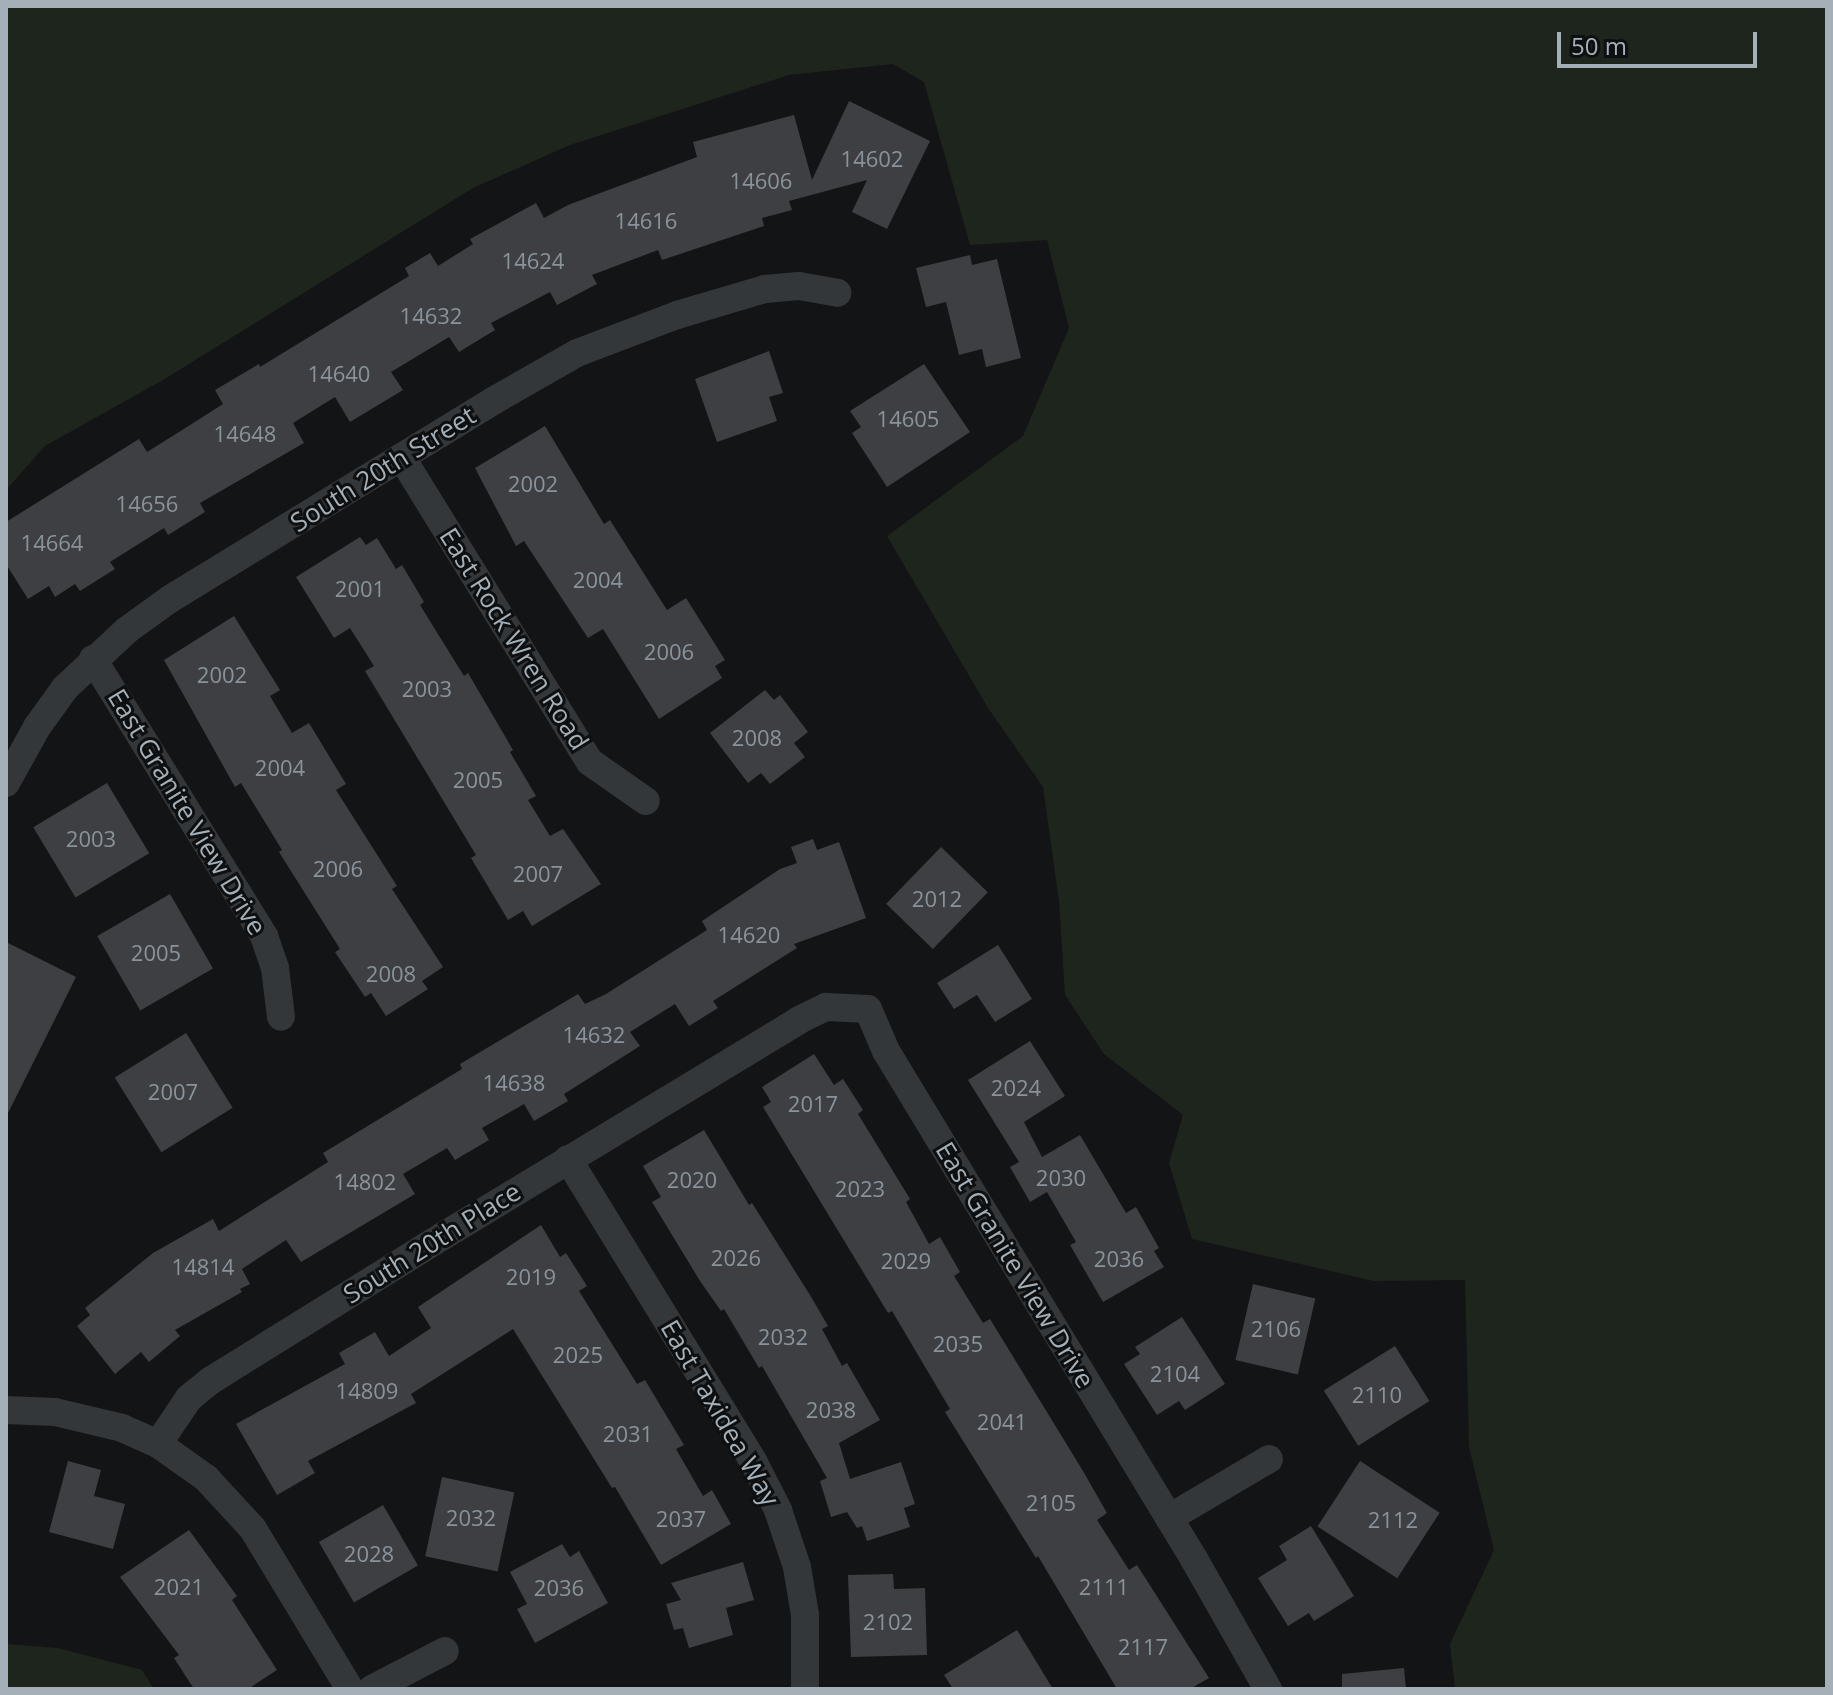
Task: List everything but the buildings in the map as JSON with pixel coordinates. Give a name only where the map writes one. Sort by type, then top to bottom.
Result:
[{"type":"street","name":"South 20th Street","points":[[6,783],[37,727],[93,659],[170,599],[577,353],[619,336],[765,289],[799,286],[837,293]]},
{"type":"street","name":"East Rock Wren Road","points":[[402,458],[590,762],[646,801]]},
{"type":"street","name":"East Granite View Drive","points":[[93,659],[264,936],[275,968],[281,1017]]},
{"type":"street","name":"South 20th Place","points":[[158,1444],[189,1398],[223,1372],[568,1159],[799,1020],[826,1007],[868,1009]]},
{"type":"street","name":"East Granite View Drive","points":[[868,1009],[886,1051],[1253,1658],[1268,1689]]},
{"type":"street","name":"East Taxidea Way","points":[[568,1159],[754,1463],[778,1510],[797,1567],[805,1615],[805,1689]]},
{"type":"street","points":[[6,1410],[55,1412],[86,1418],[158,1444],[206,1478],[234,1505],[277,1566],[350,1689]]},
{"type":"street","points":[[1169,1518],[1269,1459]]},
{"type":"street","points":[[372,1689],[445,1651]]},
{"type":"shaded area","points":[[6,6],[1827,6],[1827,1689],[1455,1689],[1450,1644],[1494,1550],[1469,1447],[1465,1280],[1374,1281],[1192,1239],[1169,1163],[1183,1115],[1104,1054],[1065,995],[1059,901],[1043,787],[988,708],[887,536],[1023,436],[1069,328],[1047,240],[970,245],[924,82],[893,64],[789,75],[570,145],[473,188],[163,380],[45,446],[6,490]]},
{"type":"shaded area","points":[[6,1644],[58,1648],[142,1670],[154,1689],[6,1689]]}]
